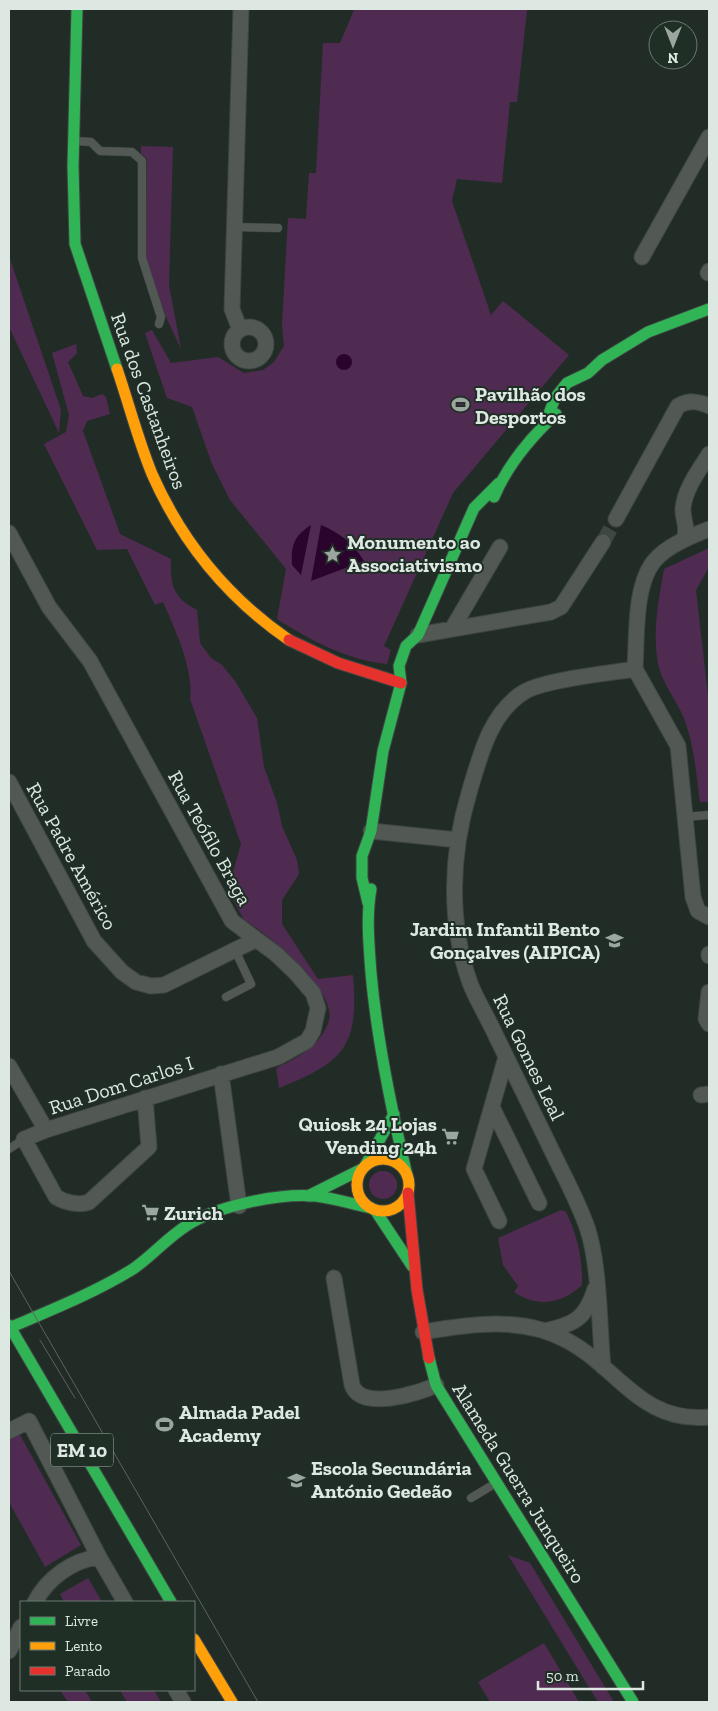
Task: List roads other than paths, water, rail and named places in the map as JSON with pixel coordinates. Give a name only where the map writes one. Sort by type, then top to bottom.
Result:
[{"type":"street","name":"Rua dos Castanheiros","points":[[77,9],[73,141],[75,244],[152,474],[177,524],[237,600],[267,625],[299,646],[334,662],[401,683]]},
{"type":"street","points":[[240,330],[232,309],[241,9]]},
{"type":"street","points":[[642,257],[709,137]]},
{"type":"street","points":[[545,424],[555,398],[567,384],[588,373],[602,360],[642,335],[681,318],[709,309]]},
{"type":"street","points":[[581,387],[588,373]]},
{"type":"street","points":[[616,519],[678,406],[686,402],[698,402],[709,406]]},
{"type":"street","points":[[466,529],[484,515],[499,483],[545,424],[567,406]]},
{"type":"street","points":[[684,539],[686,525],[682,510],[686,493],[709,454]]},
{"type":"street","points":[[308,1196],[373,1209],[393,1209],[404,1201],[408,1193],[407,1175],[374,1003],[368,932],[368,903],[362,878],[362,856],[371,831],[383,751],[401,683],[398,666],[406,646],[418,634],[466,529],[470,512],[480,498],[499,483]]},
{"type":"street","points":[[709,529],[684,539],[655,560],[639,594],[635,669],[678,746],[693,897],[698,911],[709,917]]},
{"type":"street","name":"Rua Teófilo Braga","points":[[9,533],[14,556],[49,607],[90,660],[232,921],[276,954],[313,993],[318,1008],[317,1019],[307,1041],[269,1060],[221,1074]]},
{"type":"street","points":[[418,634],[551,612],[561,607],[603,542]]},
{"type":"street","points":[[452,629],[500,547]]},
{"type":"street","points":[[418,634],[418,651]]},
{"type":"street","name":"Rua Gomes Leal","points":[[603,1368],[596,1285],[588,1230],[470,983],[459,939],[455,904],[458,840],[464,809],[484,744],[495,722],[508,705],[526,691],[546,685],[635,669]]},
{"type":"street","points":[[401,683],[411,671]]},
{"type":"street","name":"Rua Padre Américo","points":[[9,782],[94,941],[122,972],[136,982],[151,986],[164,985],[255,940]]},
{"type":"street","points":[[371,831],[458,840]]},
{"type":"street","points":[[371,831],[375,857]]},
{"type":"street","points":[[368,903],[374,878]]},
{"type":"street","points":[[709,992],[706,1019],[709,1024]]},
{"type":"street","points":[[499,1220],[474,1169],[506,1057]]},
{"type":"street","name":"Rua Dom Carlos I","points":[[9,1066],[46,1130],[221,1074]]},
{"type":"street","points":[[221,1074],[239,1206]]},
{"type":"street","points":[[46,1130],[24,1139],[56,1197],[62,1200],[87,1203],[150,1147],[145,1098]]},
{"type":"street","points":[[492,1107],[539,1203]]},
{"type":"street","points":[[373,1209],[363,1203],[357,1191],[357,1182],[394,1114]]},
{"type":"street","points":[[9,1327],[56,1307],[131,1270],[193,1221],[216,1212],[239,1206],[308,1196],[377,1160],[391,1160],[399,1164],[407,1175]]},
{"type":"street","name":"Alameda Guerra Junqueiro","points":[[408,1193],[413,1268],[423,1332],[436,1385],[633,1702]]},
{"type":"street","name":"Alameda Guerra Junqueiro","points":[[373,1209],[413,1268]]},
{"type":"street","points":[[334,1278],[352,1385],[355,1392],[370,1400],[420,1393],[436,1385]]},
{"type":"street","points":[[544,1331],[565,1327],[581,1318],[592,1298],[596,1285]]},
{"type":"street","points":[[423,1332],[474,1324],[497,1324],[544,1331],[565,1339],[584,1350],[639,1398],[665,1413],[692,1419],[709,1417]]},
{"type":"street","name":"EM 10","points":[[9,1327],[170,1601]]},
{"type":"street","points":[[9,1431],[28,1421],[99,1557],[124,1601]]},
{"type":"street","points":[[36,1601],[40,1592],[52,1579],[74,1564],[87,1558],[99,1557]]},
{"type":"street","points":[[9,1651],[20,1629]]},
{"type":"street","points":[[195,1641],[232,1702]]},
{"type":"street","points":[[177,1691],[183,1702]]},
{"type":"lane","points":[[73,141],[91,142],[100,151],[132,152],[142,161],[142,258],[161,317],[159,324]]},
{"type":"lane","points":[[235,227],[278,228]]},
{"type":"lane","points":[[684,817],[709,815]]},
{"type":"lane","points":[[226,997],[251,984],[235,950]]},
{"type":"lane","points":[[9,1149],[24,1139]]},
{"type":"lane","points":[[472,1498],[496,1483]]},
{"type":"tunnel","points":[[603,542],[616,519]]},
{"type":"tram line","points":[[9,1271],[258,1702]]},
{"type":"tram line","points":[[40,1340],[75,1398]]},
{"type":"place","name":"Pavilhão dos Desportos","points":[[461,405]]},
{"type":"place","name":"Monumento ao Associativismo","points":[[333,554]]},
{"type":"place","name":"Jardim Infantil Bento Gonçalves (AIPICA)","points":[[614,941]]},
{"type":"place","name":"Quiosk 24 Lojas Vending 24h","points":[[451,1136]]},
{"type":"place","name":"Zurich","points":[[150,1213]]},
{"type":"place","name":"Almada Padel Academy","points":[[165,1424]]},
{"type":"place","name":"Escola Secundária António Gedeão","points":[[297,1480]]}]
